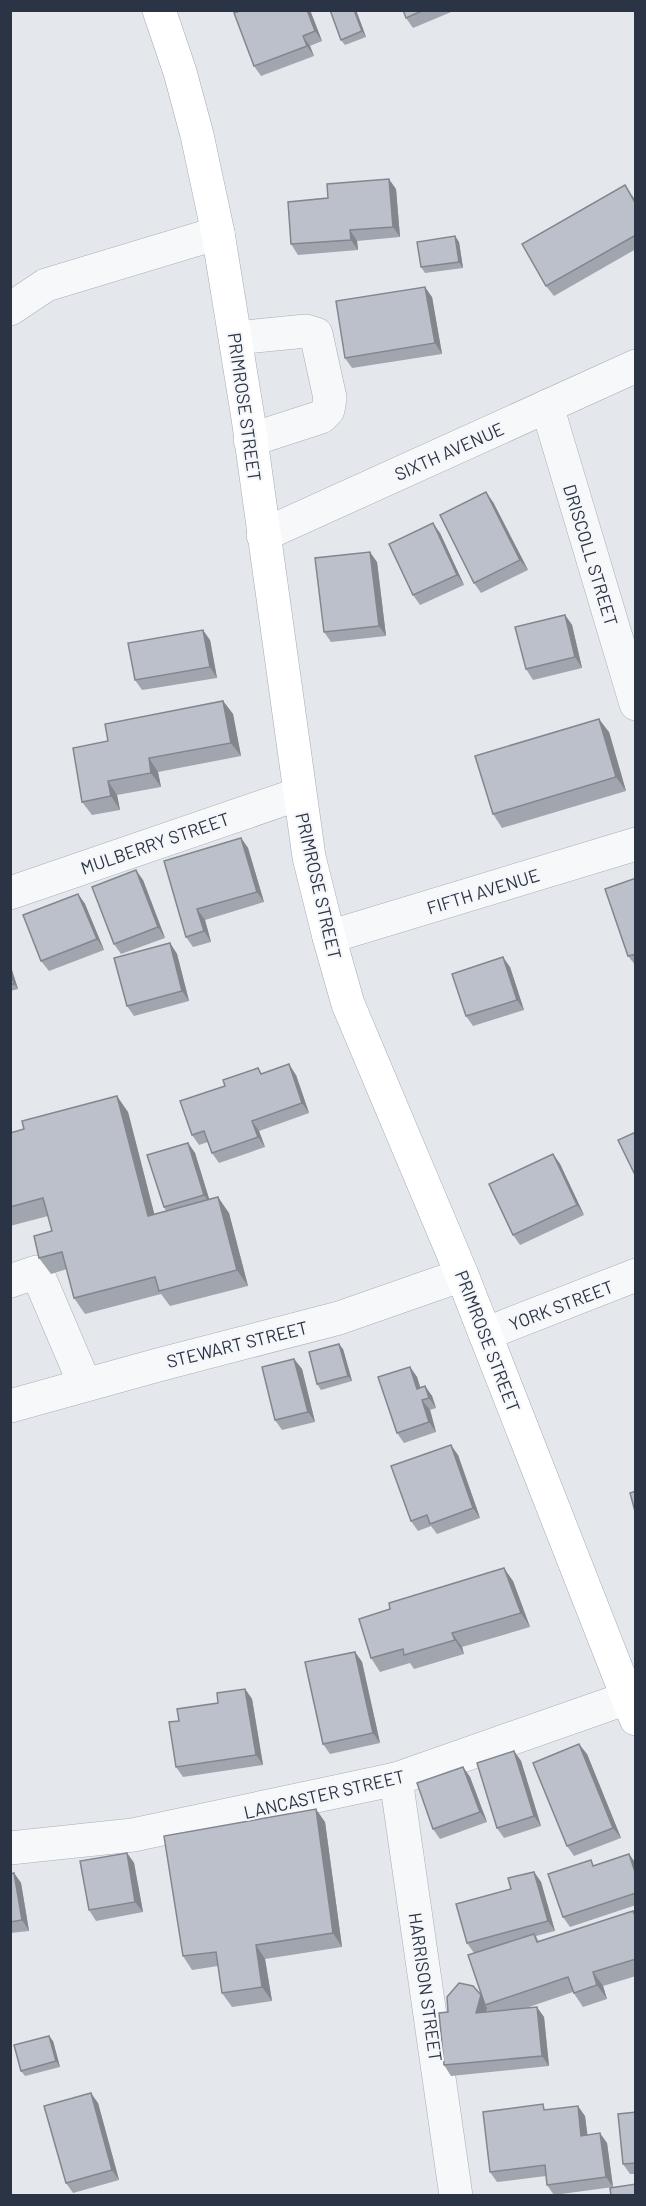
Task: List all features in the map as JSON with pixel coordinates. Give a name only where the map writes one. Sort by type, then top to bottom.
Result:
[{"type":"main road","name":"PRIMROSE STREET","points":[[159,10],[194,124],[218,233],[236,338],[288,694],[299,794],[309,857],[329,937],[348,1004],[462,1275],[632,1709]]},
{"type":"street","points":[[10,309],[46,285],[218,233]]},
{"type":"street","points":[[236,338],[306,331],[316,334],[330,398],[328,410],[321,417],[250,440]]},
{"type":"street","name":"SIXTH AVENUE","points":[[263,535],[636,366]]},
{"type":"street","name":"DRISCOLL STREET","points":[[547,406],[636,704]]},
{"type":"street","name":"MULBERRY STREET","points":[[10,893],[299,794]]},
{"type":"street","name":"FIFTH AVENUE","points":[[329,937],[636,843]]},
{"type":"street","points":[[10,1281],[37,1272],[85,1385]]},
{"type":"street","name":"STEWART STREET","points":[[10,1407],[339,1318],[462,1275]]},
{"type":"street","name":"YORK STREET","points":[[485,1335],[636,1275]]},
{"type":"street","name":"LANCASTER STREET","points":[[10,1848],[133,1835],[396,1779],[632,1709]]},
{"type":"street","name":"HARRISON STREET","points":[[396,1779],[456,2196]]},
{"type":"building","points":[[242,10],[307,10],[315,31],[303,36],[307,46],[254,66],[234,13]]},
{"type":"building","points":[[330,10],[354,10],[362,31],[341,40]]},
{"type":"building","points":[[403,10],[424,10],[406,18]]},
{"type":"building","points":[[389,179],[393,227],[350,230],[351,240],[291,244],[288,202],[328,198],[327,184]]},
{"type":"building","points":[[625,185],[636,204],[636,235],[546,286],[522,244]]},
{"type":"building","points":[[455,236],[459,262],[421,267],[417,242]]},
{"type":"building","points":[[425,287],[435,343],[345,358],[336,301]]},
{"type":"building","points":[[486,492],[520,560],[474,583],[440,515]]},
{"type":"building","points":[[433,523],[457,575],[413,595],[389,544]]},
{"type":"building","points":[[370,552],[379,626],[324,632],[315,558]]},
{"type":"building","points":[[565,615],[575,657],[526,669],[515,627]]},
{"type":"building","points":[[203,630],[210,667],[135,680],[128,643]]},
{"type":"building","points":[[223,701],[231,743],[149,758],[151,773],[108,781],[111,796],[82,802],[73,748],[108,741],[105,724]]},
{"type":"building","points":[[599,719],[616,777],[493,814],[475,756]]},
{"type":"building","points":[[241,838],[257,892],[197,909],[204,931],[186,937],[164,861]]},
{"type":"building","points":[[136,870],[158,927],[114,944],[92,887]]},
{"type":"building","points":[[636,878],[636,954],[628,956],[605,889]]},
{"type":"building","points":[[78,894],[97,939],[41,961],[23,915]]},
{"type":"building","points":[[170,943],[182,991],[127,1006],[114,958]]},
{"type":"building","points":[[503,957],[517,1000],[466,1016],[452,974]]},
{"type":"building","points":[[10,972],[14,984],[10,984]]},
{"type":"building","points":[[289,1064],[302,1103],[252,1121],[258,1137],[212,1153],[204,1131],[192,1135],[180,1101],[225,1086],[223,1080],[258,1068],[261,1074]]},
{"type":"building","points":[[117,1096],[148,1216],[218,1197],[237,1270],[159,1291],[155,1277],[74,1298],[62,1252],[39,1258],[34,1236],[52,1231],[43,1198],[10,1207],[10,1133],[24,1129],[22,1121]]},
{"type":"building","points":[[636,1132],[636,1177],[618,1140]]},
{"type":"building","points":[[188,1143],[204,1195],[164,1207],[147,1155]]},
{"type":"building","points":[[553,1154],[577,1205],[513,1235],[489,1184]]},
{"type":"building","points":[[339,1344],[348,1376],[317,1384],[309,1352]]},
{"type":"building","points":[[294,1359],[308,1412],[275,1420],[262,1367]]},
{"type":"building","points":[[410,1367],[417,1389],[425,1386],[429,1398],[422,1400],[429,1422],[397,1433],[378,1377]]},
{"type":"building","points":[[451,1445],[473,1508],[430,1524],[427,1515],[411,1521],[391,1466]]},
{"type":"building","points":[[636,1491],[636,1515],[630,1493]]},
{"type":"building","points":[[504,1568],[521,1613],[452,1633],[455,1640],[404,1655],[403,1649],[371,1658],[359,1619],[390,1609],[389,1603]]},
{"type":"building","points":[[355,1652],[373,1733],[323,1744],[305,1662]]},
{"type":"building","points":[[245,1689],[256,1755],[176,1767],[169,1722],[179,1721],[177,1709],[218,1703],[217,1693]]},
{"type":"building","points":[[579,1744],[613,1828],[567,1846],[533,1763]]},
{"type":"building","points":[[514,1751],[534,1816],[497,1828],[477,1763]]},
{"type":"building","points":[[463,1767],[480,1812],[433,1829],[417,1783]]},
{"type":"building","points":[[316,1809],[333,1933],[256,1945],[262,1987],[222,1993],[216,1952],[183,1956],[164,1836]]},
{"type":"building","points":[[127,1853],[135,1902],[89,1910],[80,1861]]},
{"type":"building","points":[[629,1854],[636,1875],[636,1893],[563,1917],[548,1874],[591,1860],[593,1866]]},
{"type":"building","points":[[534,1872],[548,1921],[467,1943],[456,1904],[511,1889],[508,1878]]},
{"type":"building","points":[[14,1873],[22,1920],[10,1922],[10,1874]]},
{"type":"building","points":[[633,1911],[636,1918],[636,1959],[593,1972],[597,1985],[574,1993],[568,1977],[485,2005],[468,1955],[534,1934],[537,1942]]},
{"type":"building","points":[[459,1983],[473,1986],[481,1995],[476,2013],[537,2007],[542,2056],[444,2065],[439,2013],[448,2012],[447,1997]]},
{"type":"building","points":[[49,2036],[56,2061],[21,2071],[14,2045]]},
{"type":"building","points":[[91,2093],[112,2170],[66,2183],[44,2106]]},
{"type":"building","points":[[543,2104],[544,2110],[578,2106],[581,2136],[600,2133],[606,2177],[547,2185],[545,2165],[490,2172],[483,2112]]},
{"type":"building","points":[[636,2112],[636,2163],[623,2164],[618,2114]]},
{"type":"building","points":[[636,2184],[636,2196],[611,2196],[610,2188]]}]
